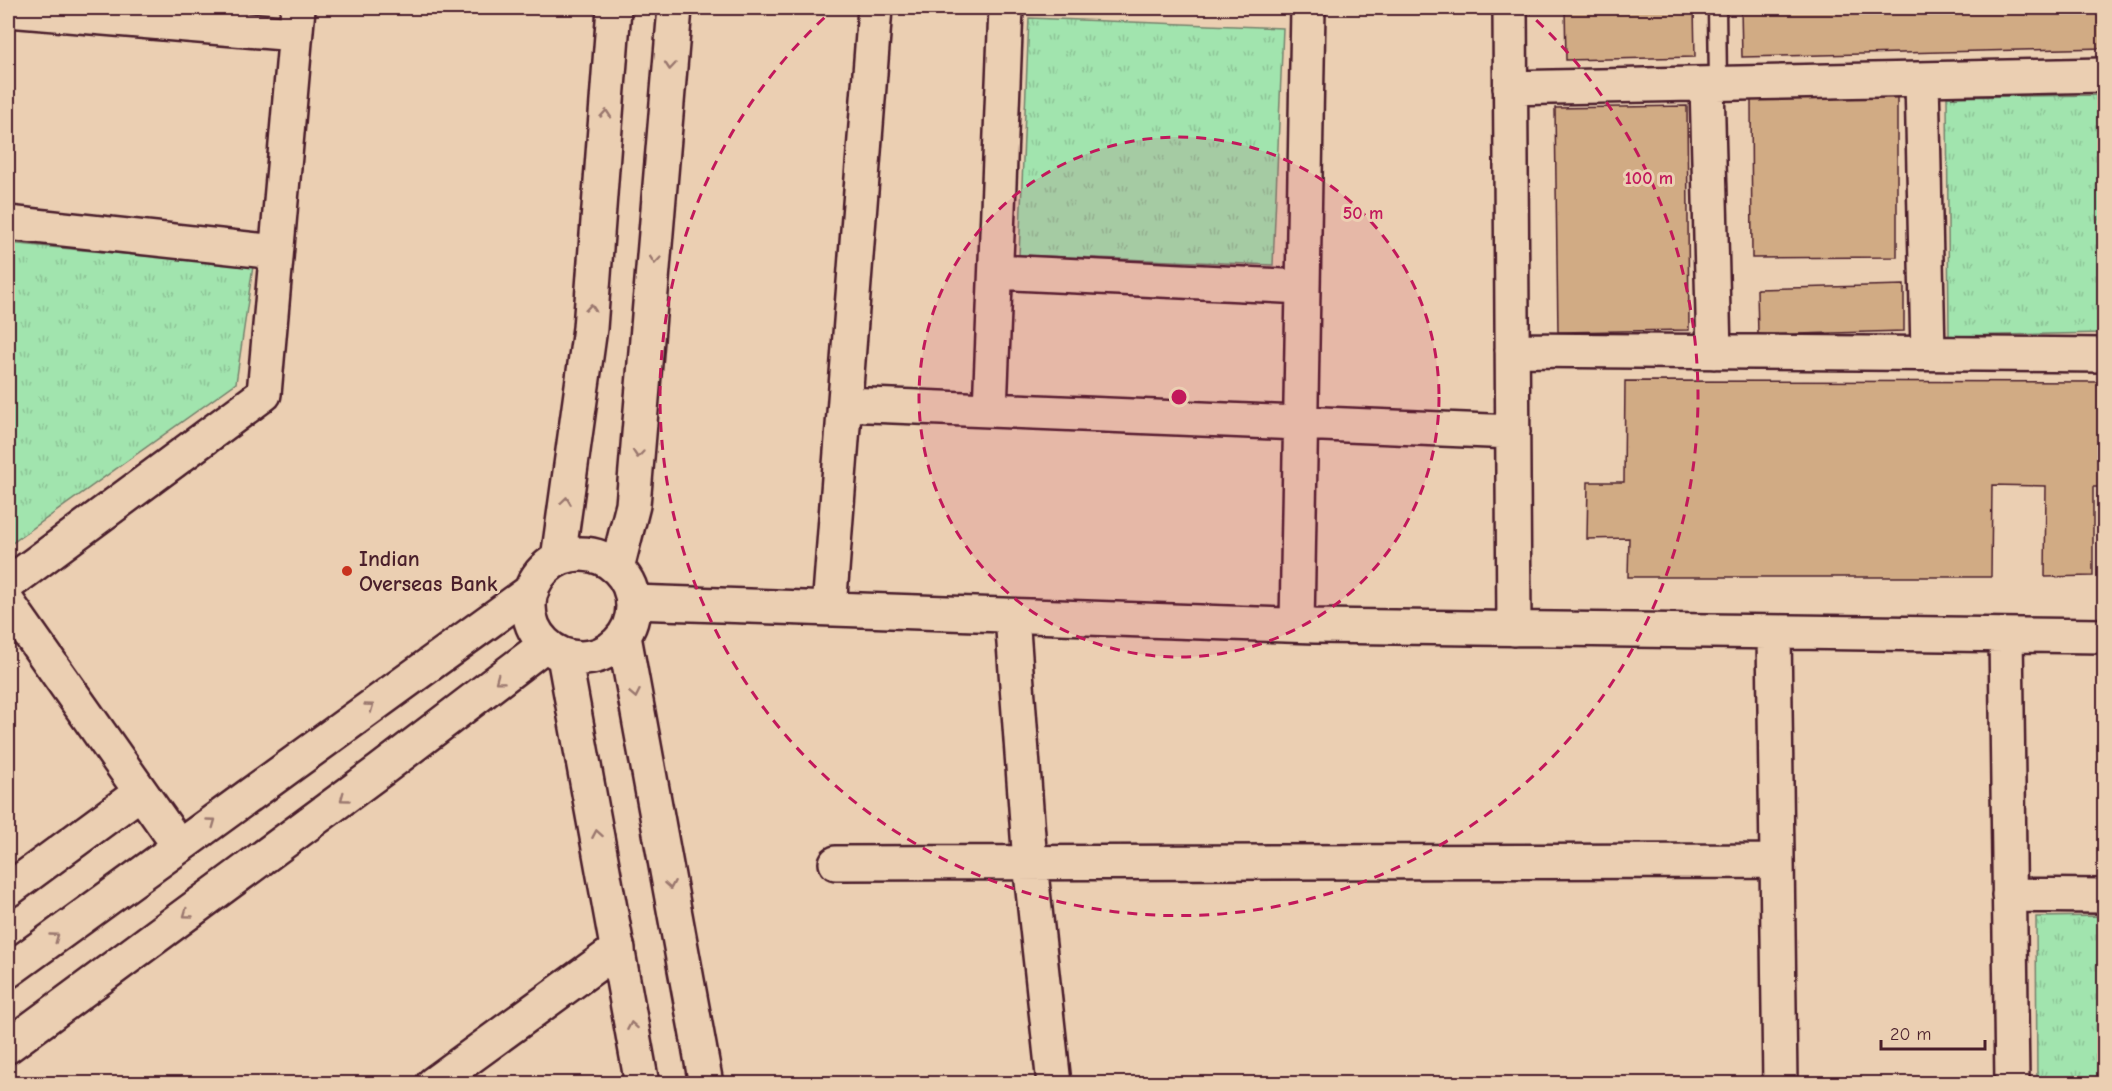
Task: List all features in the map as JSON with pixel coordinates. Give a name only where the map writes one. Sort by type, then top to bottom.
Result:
[{"type":"street","points":[[558,559],[590,328],[614,8]]},
{"type":"street","points":[[616,568],[633,506],[675,8]]},
{"type":"street","points":[[829,609],[875,8]]},
{"type":"street","points":[[990,410],[1006,8]]},
{"type":"street","points":[[1297,625],[1308,8]]},
{"type":"street","points":[[1510,8],[1514,629]]},
{"type":"street","points":[[8,10],[297,21],[264,394],[8,584]]},
{"type":"street","points":[[1510,88],[2104,75]]},
{"type":"street","points":[[1922,79],[1928,353]]},
{"type":"street","points":[[1712,84],[1714,352]]},
{"type":"street","points":[[8,223],[276,252]]},
{"type":"street","points":[[996,272],[1303,287]]},
{"type":"street","points":[[1512,350],[2104,355]]},
{"type":"street","points":[[845,404],[1513,432]]},
{"type":"street","points":[[580,554],[598,557],[616,568],[628,583],[633,602],[631,623],[624,636],[604,653],[585,658],[555,650],[534,629],[529,609],[532,590],[542,572],[558,559],[580,554]]},
{"type":"street","points":[[8,971],[532,590]]},
{"type":"street","points":[[633,602],[1297,625],[2104,636]]},
{"type":"street","points":[[8,603],[179,846]]},
{"type":"street","points":[[1012,616],[1030,863],[1054,1083]]},
{"type":"street","points":[[1774,633],[1780,1083]]},
{"type":"street","points":[[2006,635],[2012,1083]]},
{"type":"street","points":[[624,636],[706,1083]]},
{"type":"street","points":[[555,650],[618,949],[642,1083]]},
{"type":"street","points":[[8,1046],[381,770],[555,650]]},
{"type":"street","points":[[8,890],[141,792]]},
{"type":"street","points":[[836,863],[1777,861]]},
{"type":"street","points":[[2009,895],[2104,896]]},
{"type":"street","points":[[433,1083],[618,949]]},
{"type":"lane","points":[[1712,84],[1717,8]]},
{"type":"green space","points":[[1029,18],[1283,28],[1273,265],[1019,255]]},
{"type":"green space","points":[[2104,95],[2104,333],[1949,336],[1947,97]]},
{"type":"green space","points":[[8,243],[253,266],[236,383],[8,546]]},
{"type":"green space","points":[[2104,916],[2104,1083],[2037,1083],[2036,917]]},
{"type":"building","points":[[1565,8],[1694,8],[1695,57],[1566,60]]},
{"type":"building","points":[[1741,8],[2104,8],[2104,48],[1742,57]]},
{"type":"building","points":[[1897,97],[1897,257],[1752,258],[1751,98]]},
{"type":"building","points":[[1687,106],[1689,330],[1558,332],[1555,108]]},
{"type":"building","points":[[1904,285],[1904,331],[1758,335],[1757,289]]},
{"type":"building","points":[[1625,381],[2104,382],[2104,487],[2093,487],[2093,576],[2045,577],[2046,486],[1992,485],[1991,577],[1628,577],[1629,538],[1587,539],[1588,482],[1624,482]]},
{"type":"place","name":"Indian Overseas Bank","points":[[347,571]]}]
